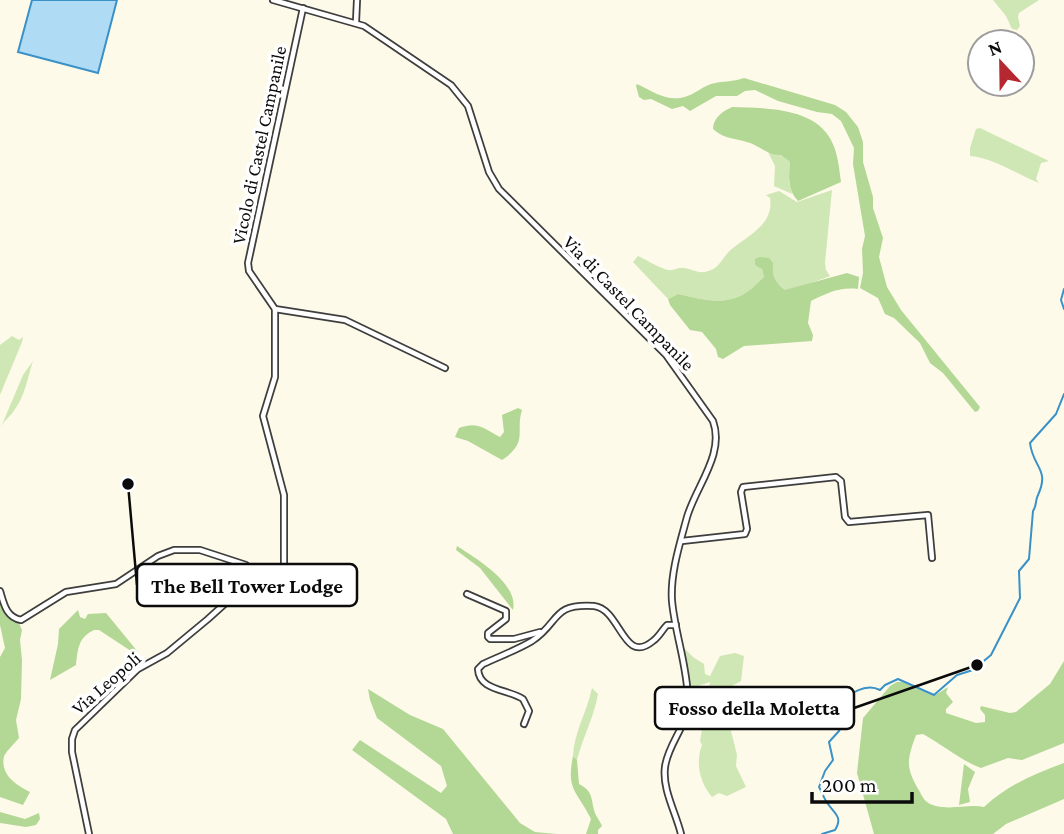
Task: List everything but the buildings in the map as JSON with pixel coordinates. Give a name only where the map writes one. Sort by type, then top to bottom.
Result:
[{"type":"street","name":"Via di Castel Campanile","points":[[272,0],[356,22],[431,70],[460,93],[470,111],[489,172],[499,189],[666,355],[708,412],[715,429],[716,447],[691,505],[672,590],[687,708],[668,755],[665,775],[681,834]]},
{"type":"street","points":[[356,22],[358,0]]},
{"type":"street","name":"Vicolo di Castel Campanile","points":[[275,309],[249,272],[248,264],[303,8]]},
{"type":"street","points":[[284,563],[285,500],[263,416],[275,377],[275,309],[348,321],[445,368]]},
{"type":"street","points":[[682,541],[745,534],[747,529],[741,492],[744,486],[836,477],[841,482],[845,516],[850,523],[928,515],[932,558]]},
{"type":"street","name":"Via Leopoli","points":[[0,591],[8,613],[21,620],[69,591],[116,584],[166,552],[178,549],[200,550],[248,565],[253,574],[247,585],[208,620],[170,651],[138,669],[75,730],[72,748],[89,834]]},
{"type":"street","points":[[467,594],[506,611],[506,619],[488,633],[490,639],[521,638],[544,630]]},
{"type":"street","points":[[524,724],[529,711],[523,699],[485,684],[478,671],[482,665],[528,643],[544,630],[560,611],[574,606],[593,606],[605,610],[628,643],[635,647],[647,646],[666,626],[676,625]]},
{"type":"green space","points":[[993,0],[1039,0],[1019,13],[1018,28],[1012,28]]},
{"type":"green space","points":[[744,78],[835,105],[846,112],[858,127],[863,142],[863,162],[873,197],[873,208],[883,238],[879,257],[887,287],[901,310],[980,407],[978,411],[975,412],[943,373],[930,363],[920,343],[894,318],[885,314],[878,298],[860,288],[865,236],[853,164],[854,148],[841,121],[832,114],[778,101],[755,90],[745,91],[737,96],[716,96],[690,111],[683,106],[672,109],[651,99],[644,100],[639,97],[636,86],[637,84],[663,96],[676,98],[690,95],[711,84]]},
{"type":"green space","points":[[732,107],[773,109],[801,115],[813,121],[831,140],[841,182],[798,201],[790,187],[790,162],[781,155],[727,137],[713,129],[719,115]]},
{"type":"green space","points":[[980,128],[1049,161],[1041,163],[1036,179],[1039,183],[996,163],[970,156],[976,129]]},
{"type":"green space","points":[[768,152],[781,155],[790,162],[789,183],[792,194],[774,186],[775,166]]},
{"type":"green space","points":[[832,190],[825,263],[830,276],[790,291],[785,290],[762,269],[764,277],[739,297],[722,301],[678,294],[668,299],[633,262],[638,256],[668,270],[682,268],[705,272],[718,265],[729,251],[764,222],[770,207],[770,198],[766,195],[779,191],[797,202]]},
{"type":"green space","points":[[769,258],[773,263],[774,278],[785,290],[847,273],[859,277],[858,289],[839,290],[811,301],[808,323],[813,335],[812,341],[744,346],[723,359],[718,357],[716,349],[702,332],[690,330],[668,299],[678,294],[722,301],[739,297],[764,277],[762,269],[755,265],[755,259]]},
{"type":"green space","points":[[12,336],[19,340],[23,337],[0,395],[0,345]]},
{"type":"green space","points":[[33,361],[21,398],[1,427],[23,375]]},
{"type":"green space","points":[[518,408],[522,410],[520,436],[516,448],[502,460],[468,441],[455,437],[459,428],[471,425],[480,426],[500,437],[504,432],[502,415]]},
{"type":"green space","points":[[457,546],[503,581],[513,600],[513,610],[480,568],[456,550]]},
{"type":"green space","points":[[0,595],[8,616],[19,623],[22,630],[21,699],[16,720],[19,738],[4,756],[3,763],[10,778],[30,792],[23,805],[0,797],[0,657],[5,648],[0,625]]},
{"type":"green space","points":[[78,610],[80,617],[85,619],[88,614],[106,613],[138,652],[134,653],[99,630],[94,630],[82,640],[76,665],[50,680],[59,629]]},
{"type":"green space","points":[[682,646],[704,664],[705,674],[710,676],[720,656],[735,653],[744,656],[741,681],[728,688],[725,707],[737,755],[736,766],[746,787],[727,796],[719,793],[712,797],[704,786],[699,766],[702,745],[700,741],[710,682],[689,689]]},
{"type":"green space","points":[[1064,661],[1064,743],[1022,760],[1008,758],[981,768],[923,734],[916,735],[909,765],[923,797],[933,805],[984,807],[1002,792],[1022,781],[1064,763],[1064,799],[1006,824],[993,834],[874,834],[857,773],[863,718],[890,686],[902,682],[934,696],[948,687],[946,693],[953,702],[946,709],[946,713],[976,723],[985,722],[981,706],[1016,712],[1050,684]]},
{"type":"green space","points":[[592,688],[598,694],[577,760],[573,756],[574,747]]},
{"type":"green space","points":[[368,689],[410,715],[443,729],[520,823],[535,832],[557,834],[453,834],[446,819],[352,750],[360,740],[441,793],[447,786],[441,766],[377,718]]},
{"type":"green space","points":[[573,756],[577,760],[579,784],[590,794],[602,826],[598,834],[586,834],[591,819],[572,784]]},
{"type":"green space","points":[[964,764],[975,772],[968,789],[970,802],[959,805]]},
{"type":"green space","points":[[0,812],[25,819],[39,813],[40,819],[36,825],[26,827],[0,823]]},
{"type":"water","points":[[32,0],[117,0],[98,73],[18,52]]},
{"type":"waterway","points":[[1064,289],[1061,300],[1064,309]]},
{"type":"waterway","points":[[822,834],[835,830],[838,822],[819,787],[833,760],[829,742],[839,731],[847,715],[841,705],[844,701],[858,690],[880,690],[898,679],[934,695],[957,675],[973,670],[991,655],[1020,598],[1019,571],[1029,559],[1033,511],[1042,479],[1030,443],[1056,414],[1064,394]]},
{"type":"place","name":"The Bell Tower Lodge","points":[[128,484]]},
{"type":"place","name":"Fosso della Moletta","points":[[977,665]]}]
